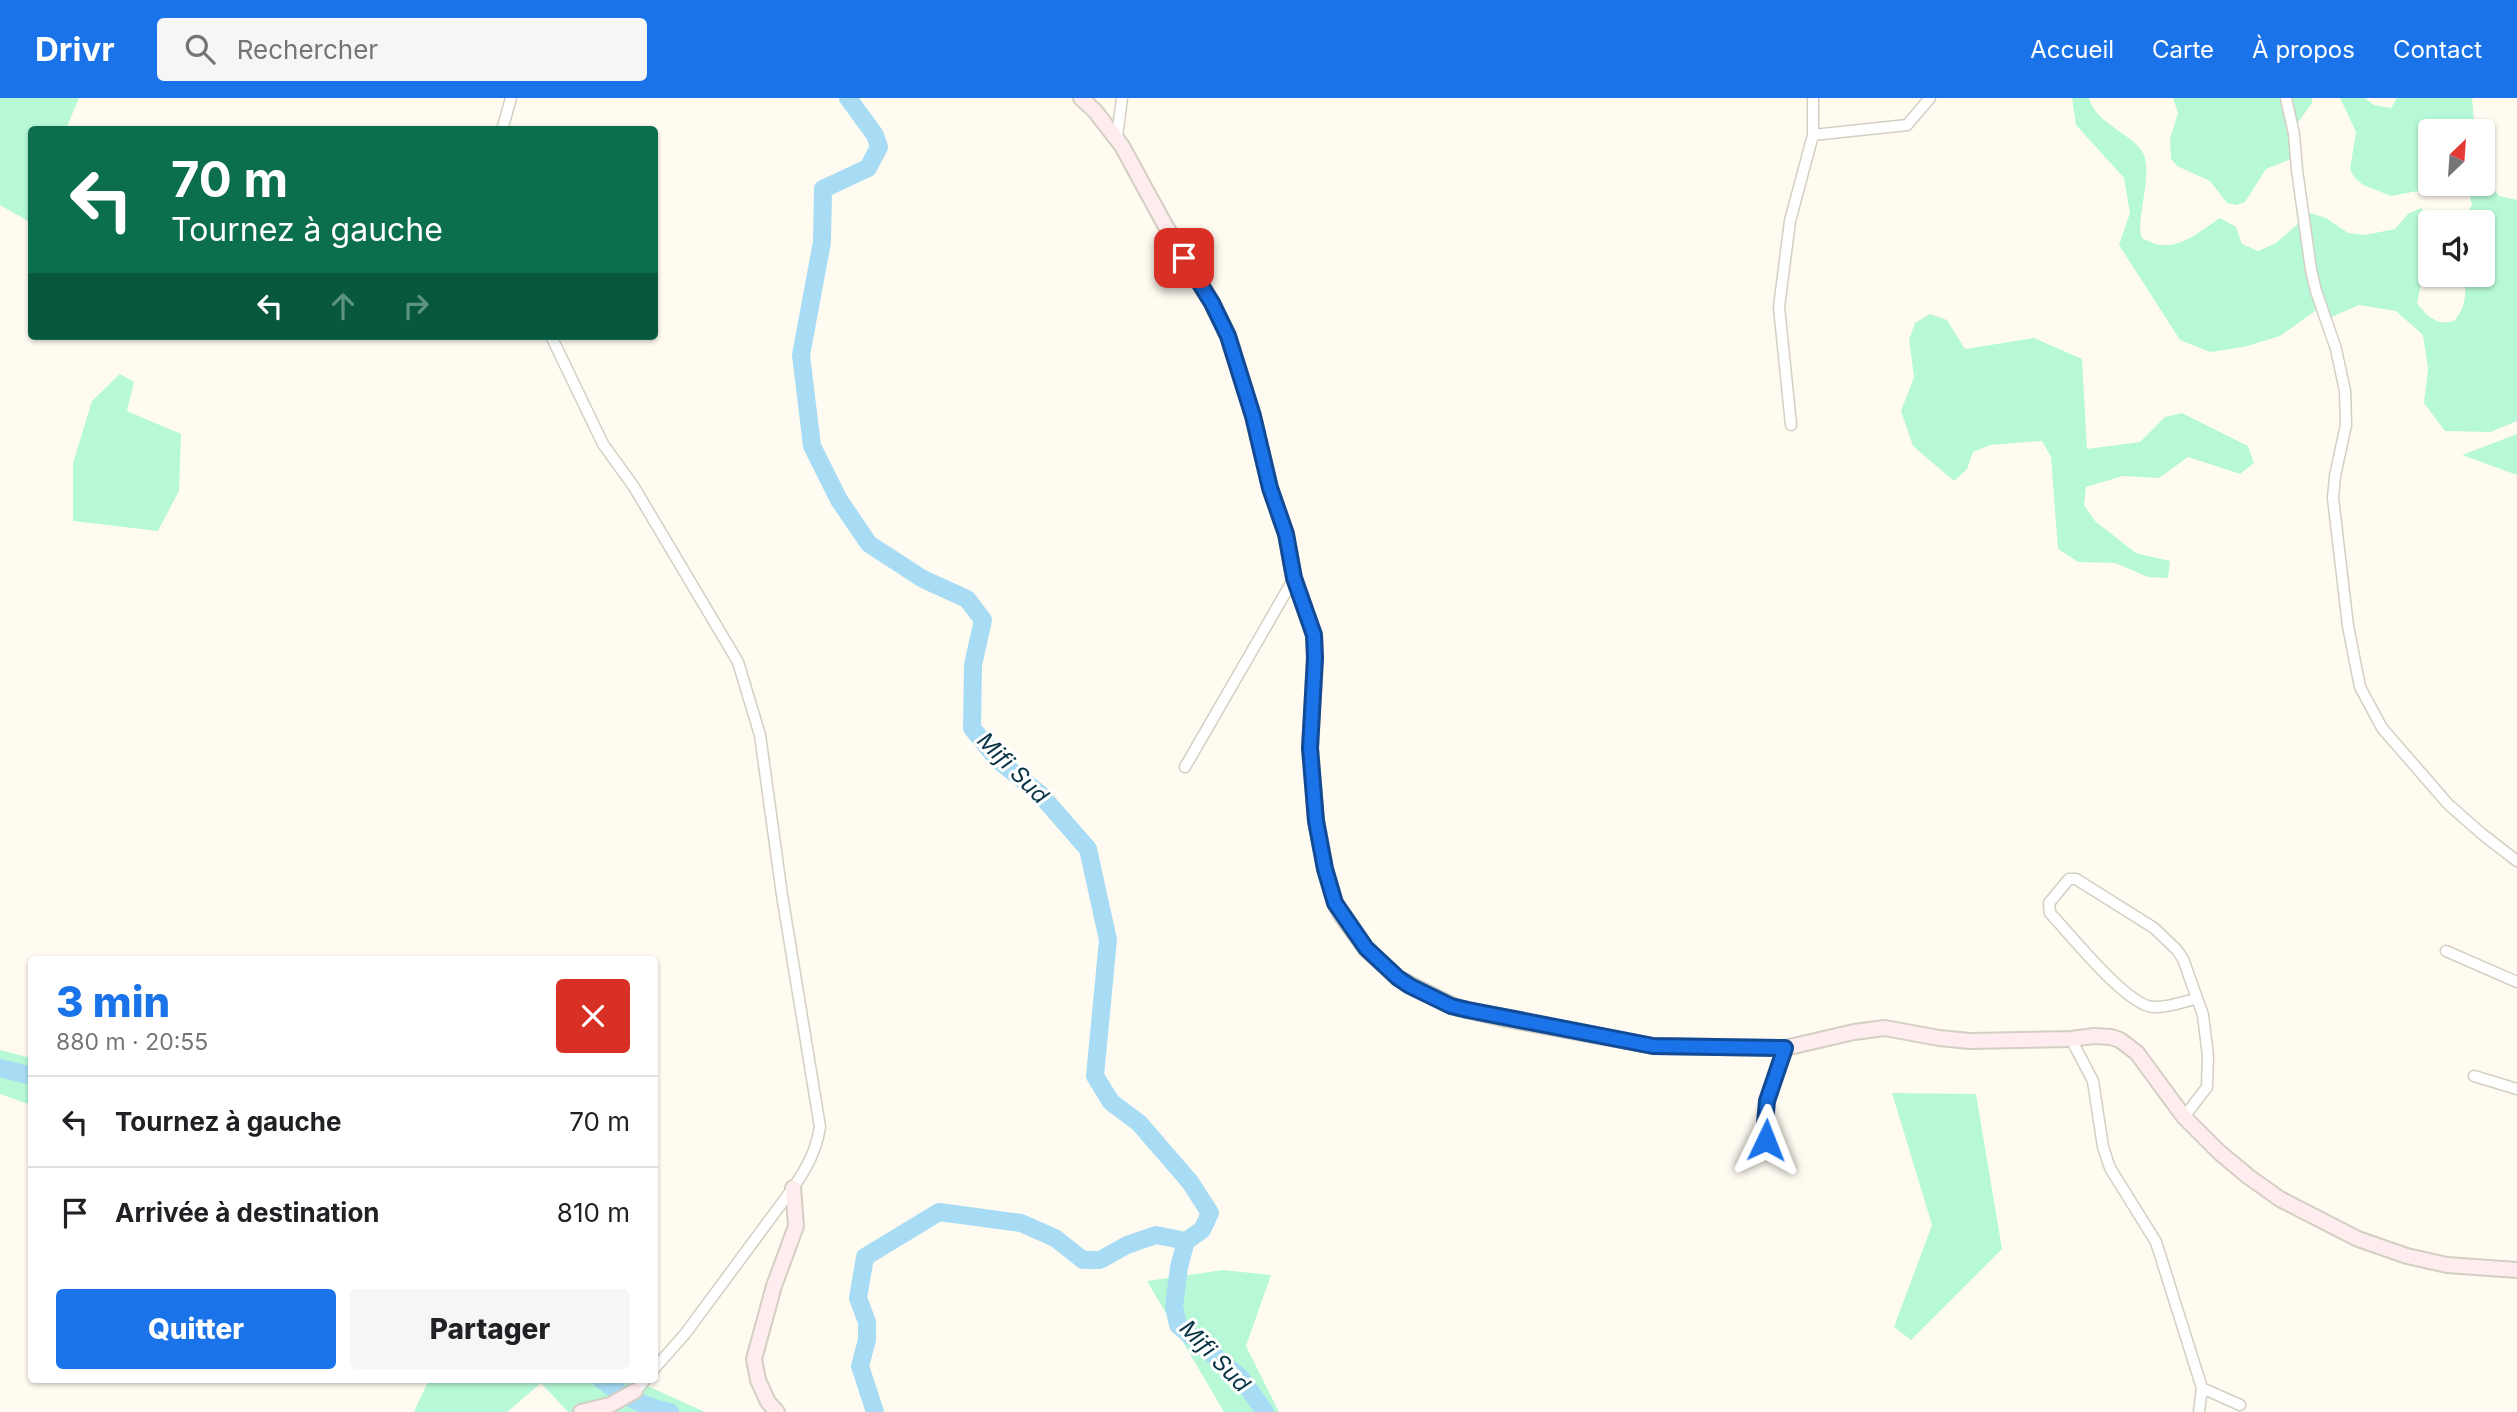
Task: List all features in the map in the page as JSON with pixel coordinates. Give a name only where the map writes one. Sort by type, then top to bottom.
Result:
[{"type":"street","points":[[503,126],[511,98]]},
{"type":"street","points":[[1082,98],[1117,137],[1212,303],[1228,336],[1253,416],[1270,488],[1286,534],[1294,578],[1314,635],[1310,748],[1316,821],[1325,869],[1341,915],[1376,959],[1410,986],[1451,1006],[1505,1019],[1653,1046],[1785,1048],[1854,1032],[1885,1028],[1970,1041],[2071,1039],[2101,1035],[2120,1040],[2130,1046],[2184,1117],[2249,1177],[2280,1199],[2358,1239],[2407,1256],[2447,1265],[2517,1270]]},
{"type":"street","points":[[1117,137],[1122,98]]},
{"type":"street","points":[[1791,425],[1779,307],[1790,221],[1813,135],[1813,98]]},
{"type":"street","points":[[1813,135],[1907,125],[1930,98]]},
{"type":"street","points":[[2286,98],[2294,134],[2311,270],[2336,349],[2345,391],[2346,425],[2333,498],[2348,626],[2360,687],[2382,728],[2448,804],[2517,860]]},
{"type":"street","points":[[553,340],[603,444],[634,487],[738,662],[760,734],[782,895],[820,1127],[817,1146],[808,1166],[793,1188],[685,1334],[658,1364]]},
{"type":"street","points":[[1185,767],[1294,578]]},
{"type":"street","points":[[2184,1117],[2207,1087],[2208,1056],[2203,1015],[2183,959],[2154,928],[2076,878],[2069,879],[2049,903],[2050,913],[2121,989],[2137,1002],[2154,1007],[2196,999]]},
{"type":"street","points":[[2446,951],[2517,982]]},
{"type":"street","points":[[2071,1039],[2093,1081],[2103,1147],[2110,1168],[2156,1242],[2202,1388],[2199,1412]]},
{"type":"street","points":[[1767,1151],[1767,1101],[1785,1048]]},
{"type":"street","points":[[2474,1076],[2517,1089]]},
{"type":"street","points":[[776,1412],[758,1380],[754,1359],[774,1286],[796,1226],[793,1188]]},
{"type":"street","points":[[581,1412],[610,1405],[635,1391],[642,1383]]},
{"type":"street","points":[[2202,1388],[2239,1405]]},
{"type":"green space","points":[[0,98],[79,98],[67,126],[28,126],[28,221],[0,205]]},
{"type":"green space","points":[[2072,98],[2089,98],[2099,115],[2140,148],[2146,165],[2141,233],[2143,239],[2153,243],[2171,245],[2180,242],[2220,218],[2236,227],[2242,244],[2258,251],[2276,243],[2310,213],[2326,218],[2348,233],[2365,235],[2395,229],[2408,214],[2421,208],[2423,210],[2418,210],[2418,287],[2420,287],[2417,303],[2428,316],[2442,322],[2454,321],[2463,305],[2465,287],[2495,287],[2495,210],[2469,210],[2472,205],[2470,196],[2496,196],[2496,192],[2499,196],[2517,200],[2517,421],[2491,432],[2445,431],[2424,403],[2428,369],[2423,335],[2396,311],[2359,305],[2327,319],[2321,307],[2280,336],[2244,347],[2210,352],[2180,340],[2119,245],[2130,213],[2124,178],[2076,125]]},
{"type":"green space","points":[[2173,98],[2312,98],[2312,103],[2296,125],[2291,159],[2266,169],[2245,202],[2236,205],[2227,203],[2210,181],[2177,166],[2171,159],[2170,139],[2178,113]]},
{"type":"green space","points":[[2340,98],[2365,98],[2374,105],[2391,108],[2397,98],[2472,98],[2474,119],[2418,119],[2418,191],[2391,196],[2363,185],[2354,177],[2350,169],[2356,132]]},
{"type":"green space","points":[[1930,314],[1947,320],[1965,349],[2034,338],[2082,359],[2087,449],[2140,442],[2165,417],[2182,413],[2248,446],[2254,463],[2240,474],[2188,457],[2159,478],[2123,476],[2086,487],[2084,505],[2095,521],[2136,553],[2170,561],[2168,578],[2148,577],[2115,563],[2078,562],[2058,549],[2051,457],[2042,441],[1990,445],[1973,452],[1967,469],[1954,481],[1913,446],[1901,411],[1914,377],[1909,340],[1915,323]]},
{"type":"green space","points":[[120,374],[134,382],[127,411],[181,434],[179,491],[158,531],[73,521],[73,463],[92,401]]},
{"type":"green space","points":[[2517,434],[2517,475],[2462,455]]},
{"type":"green space","points":[[0,1050],[28,1057],[28,1104],[0,1094]]},
{"type":"green space","points":[[1892,1093],[1976,1094],[2002,1249],[1911,1340],[1894,1327],[1932,1225]]},
{"type":"green space","points":[[1223,1270],[1271,1275],[1246,1346],[1279,1412],[1224,1412],[1147,1281]]},
{"type":"green space","points":[[427,1383],[541,1383],[507,1412],[414,1412]]},
{"type":"green space","points":[[541,1383],[641,1383],[705,1412],[568,1412]]},
{"type":"waterway","name":"Mifi Sud","points":[[848,98],[875,135],[879,147],[868,168],[823,189],[822,242],[801,355],[812,446],[839,500],[869,544],[923,579],[967,599],[983,620],[973,665],[972,728],[998,760],[1040,794],[1088,849],[1108,940],[1095,1076],[1111,1102],[1139,1123],[1190,1182],[1210,1213],[1202,1230],[1186,1241],[1179,1267],[1174,1306],[1178,1325],[1241,1378],[1265,1412]]},
{"type":"waterway","points":[[0,1068],[28,1075]]},
{"type":"waterway","points":[[875,1412],[860,1366],[867,1340],[867,1322],[858,1298],[865,1257],[939,1212],[1021,1223],[1055,1238],[1083,1260],[1100,1260],[1127,1245],[1156,1235],[1186,1241]]},
{"type":"waterway","points":[[606,1383],[633,1400],[670,1412]]},
{"type":"route","points":[[1184,258],[1212,303],[1228,336],[1253,416],[1270,488],[1286,534],[1294,578],[1314,635],[1310,748],[1316,821],[1325,869],[1341,915],[1370,954],[1398,978],[1451,1006],[1505,1019],[1653,1046],[1785,1048],[1767,1101],[1766,1140]]}]
